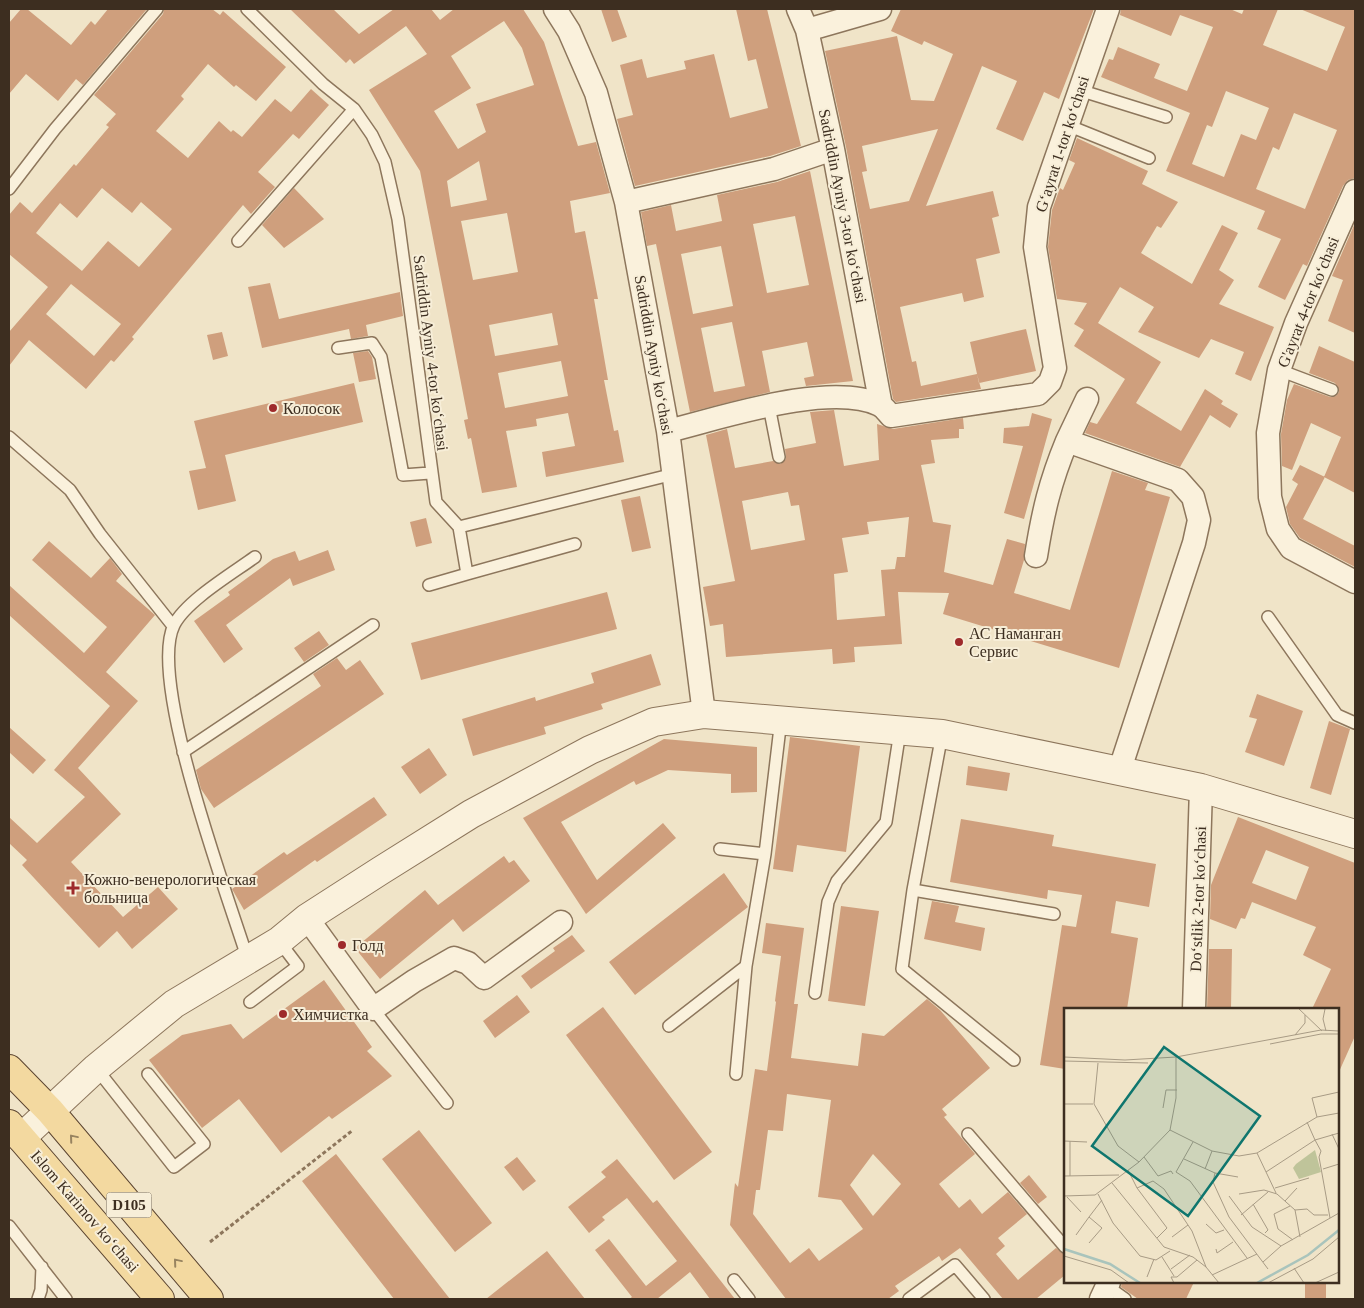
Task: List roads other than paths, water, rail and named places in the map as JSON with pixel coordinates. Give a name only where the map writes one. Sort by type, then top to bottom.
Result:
[{"type":"main road","name":"D105","points":[[10,1065],[209,1299]]},
{"type":"main road","name":"Islom Karimov koʻchasi","points":[[15,1131],[160,1299]]},
{"type":"street","name":"Sadriddin Ayniy koʻchasi","points":[[555,9],[568,31],[596,93],[626,202],[668,431],[704,714]]},
{"type":"street","name":"Sadriddin Ayniy 3-tor koʻchasi","points":[[798,9],[807,30],[833,149],[881,406]]},
{"type":"street","points":[[807,30],[880,9]]},
{"type":"street","name":"Gʻayrat 1-tor koʻchasi","points":[[881,406],[891,416],[1038,394],[1050,382],[1055,368],[1035,247],[1039,207],[1108,9]]},
{"type":"street","points":[[626,202],[774,169],[833,149]]},
{"type":"street","name":"G'ayrat 4-tor koʻchasi","points":[[1355,190],[1296,323],[1279,370],[1268,434],[1270,497],[1278,529],[1292,548],[1355,582]]},
{"type":"street","points":[[668,431],[769,406],[822,398],[852,398],[881,406]]},
{"type":"street","points":[[1036,556],[1043,510],[1051,480],[1087,399]]},
{"type":"street","points":[[1067,441],[1178,480],[1193,497],[1199,520],[1194,543],[1119,772]]},
{"type":"street","points":[[15,1131],[50,1111],[96,1068],[174,1004],[279,941],[307,918],[471,814],[590,750],[654,722],[704,714],[942,734],[1201,788],[1353,828]]},
{"type":"street","name":"Doʻstlik 2-tor koʻchasi","points":[[1194,1008],[1201,788]]},
{"type":"street","points":[[307,918],[373,1009],[414,981],[454,958],[468,963],[484,978],[561,922]]},
{"type":"lane","points":[[9,189],[55,129],[157,9]]},
{"type":"lane","name":"Sadriddin Ayniy 4-tor koʻchasi","points":[[247,9],[324,84],[354,109],[372,135],[386,162],[398,219],[430,473],[436,502],[459,527]]},
{"type":"lane","points":[[1079,90],[1166,117]]},
{"type":"lane","points":[[238,241],[354,109]]},
{"type":"lane","points":[[1067,125],[1149,158]]},
{"type":"lane","points":[[338,348],[372,343],[381,357],[403,475],[430,473]]},
{"type":"lane","points":[[1279,370],[1332,390]]},
{"type":"lane","points":[[769,406],[779,457]]},
{"type":"lane","points":[[9,437],[70,490],[100,534],[173,626]]},
{"type":"lane","points":[[467,574],[459,527],[674,474]]},
{"type":"lane","points":[[429,584],[575,544]]},
{"type":"lane","points":[[248,960],[183,752],[169,674],[168,651],[173,626],[183,610],[255,556]]},
{"type":"lane","points":[[1268,617],[1337,715],[1355,723]]},
{"type":"lane","points":[[183,752],[373,626]]},
{"type":"lane","points":[[736,1074],[746,966],[765,854],[781,719]]},
{"type":"lane","points":[[815,993],[828,902],[837,882],[886,822],[900,731]]},
{"type":"lane","points":[[942,734],[912,890],[902,968],[1014,1060]]},
{"type":"lane","points":[[720,849],[765,854]]},
{"type":"lane","points":[[912,890],[1054,914]]},
{"type":"lane","points":[[250,1002],[298,966],[279,941]]},
{"type":"lane","points":[[669,1026],[746,966]]},
{"type":"lane","points":[[373,1009],[447,1103]]},
{"type":"lane","points":[[96,1068],[174,1166],[204,1144],[148,1074]]},
{"type":"lane","points":[[968,1134],[1064,1245]]},
{"type":"lane","points":[[9,1226],[66,1299]]},
{"type":"lane","points":[[909,1299],[955,1266],[984,1299]]},
{"type":"lane","points":[[38,1299],[41,1290],[42,1267]]},
{"type":"lane","points":[[734,1280],[749,1299]]},
{"type":"place","name":"Колосок","points":[[273,408]]},
{"type":"place","name":"АС Наманган Сервис","points":[[959,642]]},
{"type":"place","name":"Кожно-венерологическая больница","points":[[73,888]]},
{"type":"place","name":"Голд","points":[[342,945]]},
{"type":"place","name":"Химчистка","points":[[283,1014]]}]
